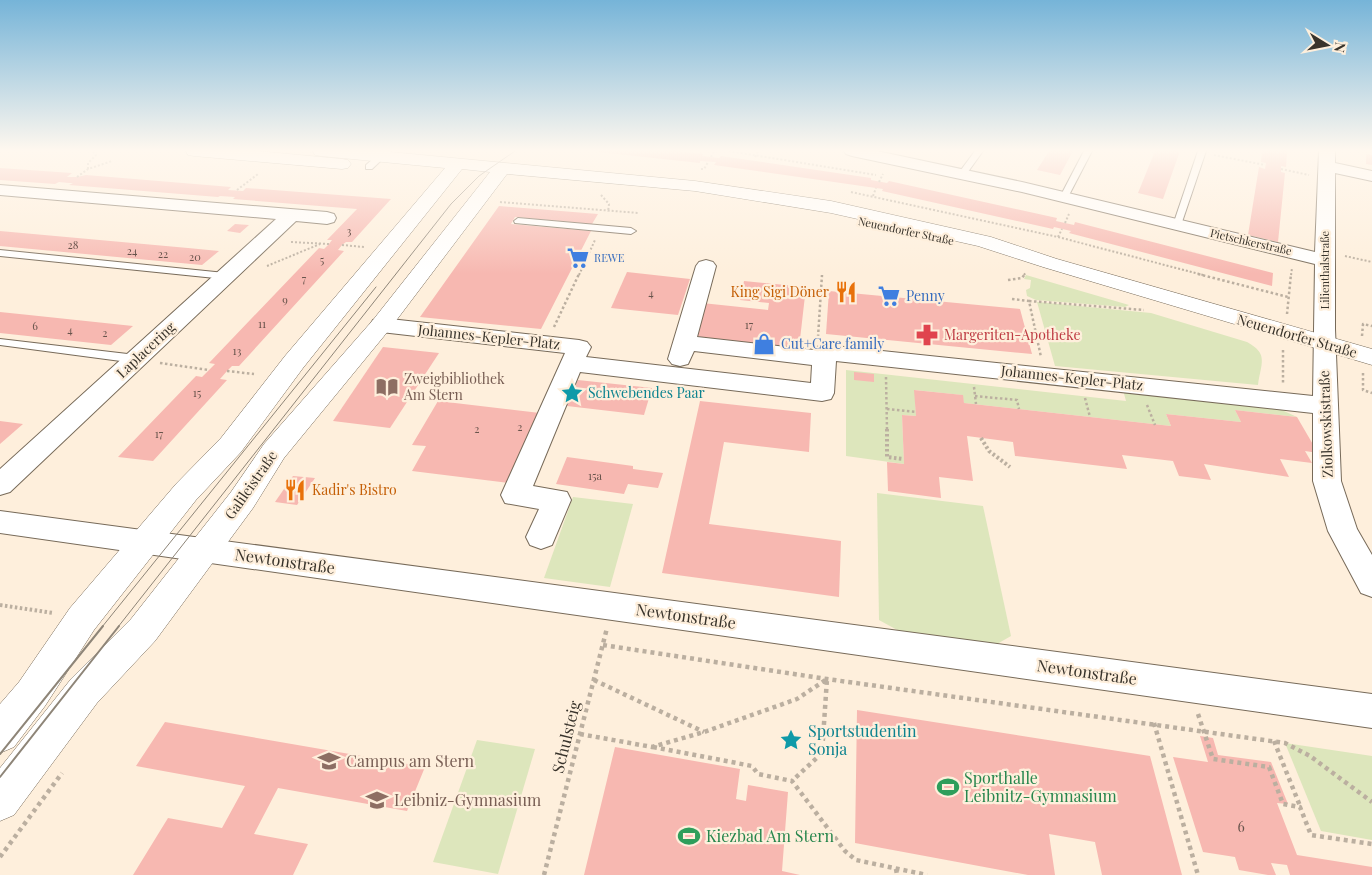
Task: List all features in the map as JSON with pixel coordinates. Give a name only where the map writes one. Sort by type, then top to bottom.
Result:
[{"type":"street","points":[[21,192],[327,218]]},
{"type":"street","points":[[0,734],[32,694],[82,619],[206,470],[231,444],[294,362],[434,192]]},
{"type":"street","name":"Galileistraße","points":[[0,801],[84,691],[143,630],[260,475],[274,451],[382,325],[483,192]]},
{"type":"street","name":"Neuendorfer Straße","points":[[736,192],[831,206],[984,241],[1050,263],[1366,355]]},
{"type":"street","name":"Pietschkerstraße","points":[[1022,192],[1066,205],[1177,225],[1325,256]]},
{"type":"street","name":"Lilienthalstraße","points":[[1325,344],[1326,192]]},
{"type":"street","name":"Laplacering","points":[[0,485],[292,215]]},
{"type":"street","points":[[676,375],[706,266]]},
{"type":"street","name":"Johannes-Kepler-Platz","points":[[382,325],[579,347],[515,494],[557,500],[541,537]]},
{"type":"street","name":"Johannes-Kepler-Platz","points":[[684,343],[825,359]]},
{"type":"street","name":"Ziolkowskistraße","points":[[1325,344],[1327,481],[1343,531],[1372,584]]},
{"type":"street","points":[[709,379],[716,346]]},
{"type":"street","points":[[741,383],[746,350]]},
{"type":"street","name":"Johannes-Kepler-Platz","points":[[572,363],[822,393],[825,352],[1325,406]]},
{"type":"street","points":[[772,387],[776,353]]},
{"type":"street","name":"Newtonstraße","points":[[0,522],[1372,711]]},
{"type":"lane","points":[[1066,205],[1071,192]]},
{"type":"lane","points":[[1177,225],[1188,192]]},
{"type":"lane","points":[[518,221],[631,231]]},
{"type":"lane","points":[[0,253],[232,270]]},
{"type":"lane","points":[[0,342],[136,359]]},
{"type":"path","points":[[873,196],[875,192]]},
{"type":"path","points":[[546,343],[608,211],[609,204],[601,195]]},
{"type":"path","points":[[477,200],[638,214]]},
{"type":"path","points":[[1065,223],[1066,205]]},
{"type":"path","points":[[1058,237],[1062,229]]},
{"type":"path","points":[[265,239],[329,244]]},
{"type":"path","points":[[232,270],[266,266],[320,244]]},
{"type":"path","points":[[342,246],[364,248]]},
{"type":"path","points":[[1325,256],[1372,262]]},
{"type":"path","points":[[1288,297],[1292,266]]},
{"type":"path","points":[[1008,280],[1022,278],[1029,267]]},
{"type":"path","points":[[818,316],[822,275]]},
{"type":"path","points":[[1012,299],[1148,311]]},
{"type":"path","points":[[1029,301],[1045,375]]},
{"type":"path","points":[[1372,326],[1363,324],[1366,355],[1362,390],[1372,393]]},
{"type":"path","points":[[885,358],[887,456],[903,459]]},
{"type":"path","points":[[136,359],[209,370]]},
{"type":"path","points":[[226,372],[254,374]]},
{"type":"path","points":[[975,396],[1017,400],[1019,409]]},
{"type":"path","points":[[886,409],[916,412]]},
{"type":"path","points":[[980,438],[989,451],[1010,467]]},
{"type":"path","name":"Schulsteig","points":[[544,875],[612,606]]},
{"type":"path","points":[[603,645],[827,680],[1285,742],[1310,756],[1372,802]]},
{"type":"path","points":[[594,680],[704,732]]},
{"type":"path","points":[[652,747],[704,732],[796,699],[827,680]]},
{"type":"path","points":[[792,781],[822,752],[827,680]]},
{"type":"path","points":[[1154,723],[1198,875]]},
{"type":"path","points":[[580,734],[752,766],[758,774],[792,781],[845,851],[856,860],[896,872],[927,875]]},
{"type":"path","points":[[1205,737],[1213,759],[1269,767],[1283,804],[1300,807]]},
{"type":"path","points":[[1274,741],[1311,835],[1372,844]]},
{"type":"green space","points":[[1026,275],[1129,305],[1125,307],[1036,300],[1027,296],[1026,290],[1030,288],[1031,280],[1024,279]]},
{"type":"green space","points":[[1037,302],[1151,313],[1247,342],[1254,346],[1261,355],[1262,365],[1258,385],[1055,366]]},
{"type":"green space","points":[[846,370],[1126,401],[1123,390],[1271,405],[1297,417],[1235,410],[1241,422],[1166,414],[1171,426],[964,403],[962,395],[915,390],[916,416],[902,415],[904,464],[846,456]]},
{"type":"green space","points":[[877,493],[983,506],[1011,636],[997,644],[899,631],[879,620]]},
{"type":"green space","points":[[573,497],[633,504],[610,587],[544,578]]},
{"type":"green space","points":[[477,740],[535,749],[498,874],[433,862]]},
{"type":"green space","points":[[1285,743],[1372,756],[1372,840],[1321,831]]},
{"type":"building","points":[[154,192],[297,192],[391,199],[352,242],[346,242],[342,245],[338,250],[344,251],[239,366],[232,366],[227,371],[220,379],[227,380],[153,461],[118,457],[196,376],[202,377],[215,364],[209,363],[319,248],[324,249],[329,244],[332,240],[327,240],[357,209]]},
{"type":"building","points":[[886,192],[938,192],[1057,218],[1056,221],[1074,225],[1075,222],[1273,273],[1272,286],[1069,233],[1071,231],[1054,227],[1053,229]]},
{"type":"building","points":[[1138,192],[1166,192],[1163,199]]},
{"type":"building","points":[[1255,192],[1283,192],[1278,242],[1248,235]]},
{"type":"building","points":[[499,206],[598,214],[592,224],[515,217],[511,224],[591,231],[541,329],[420,317]]},
{"type":"building","points":[[235,224],[249,225],[240,233],[227,231]]},
{"type":"building","points":[[0,231],[219,251],[202,265],[0,246]]},
{"type":"building","points":[[627,272],[690,279],[678,315],[611,308]]},
{"type":"building","points":[[744,281],[806,287],[799,348],[693,336],[702,303],[768,310],[769,303],[740,300]]},
{"type":"building","points":[[829,291],[1020,309],[1032,354],[826,334]]},
{"type":"building","points":[[0,312],[133,326],[111,345],[0,333]]},
{"type":"building","name":"Zweigbibliothek Am Stern","points":[[383,347],[439,353],[390,428],[333,421]]},
{"type":"building","points":[[854,372],[874,374],[874,382],[854,380]]},
{"type":"building","points":[[578,380],[652,388],[644,415],[567,406]]},
{"type":"building","points":[[914,390],[963,395],[964,403],[1171,426],[1166,414],[1241,422],[1235,410],[1297,417],[1318,453],[1305,451],[1312,463],[1280,459],[1289,477],[1204,464],[1211,480],[1179,476],[1173,461],[1122,455],[1127,469],[1015,456],[1013,442],[967,436],[973,481],[939,477],[941,498],[888,491],[887,462],[904,464],[902,415],[916,416]]},
{"type":"building","points":[[438,401],[540,413],[509,483],[412,471],[426,446],[412,445]]},
{"type":"building","points":[[700,401],[811,413],[809,452],[724,442],[709,524],[841,541],[839,597],[662,573]]},
{"type":"building","points":[[0,421],[23,424],[0,444]]},
{"type":"building","points":[[567,457],[633,466],[633,469],[663,473],[658,488],[628,484],[624,494],[556,484]]},
{"type":"building","name":"Kadir's Bistro","points":[[293,476],[315,478],[297,505],[275,502]]},
{"type":"building","name":"Sporthalle Leibnitz-Gymnasium","points":[[857,710],[1150,756],[1182,875],[1102,875],[1095,842],[1049,834],[1055,875],[1028,875],[855,843]]},
{"type":"building","name":"Leibniz-Gymnasium","points":[[165,722],[425,767],[407,811],[278,788],[254,834],[308,844],[293,875],[133,875],[168,818],[222,828],[245,786],[136,766]]},
{"type":"building","points":[[1200,736],[1213,738],[1218,755],[1271,762],[1288,804],[1277,803],[1297,855],[1372,867],[1372,875],[1290,875],[1287,865],[1271,863],[1276,875],[1268,875],[1239,870],[1235,857],[1203,852],[1173,757],[1208,762]]},
{"type":"building","name":"Kiezbad Am Stern","points":[[615,747],[740,769],[736,799],[746,801],[748,785],[788,792],[782,871],[800,875],[584,875]]},
{"type":"tram line","points":[[118,627],[451,204],[463,192]]},
{"type":"tram line","points":[[102,627],[376,287]]},
{"type":"tram line","points":[[0,754],[103,626]]},
{"type":"tram line","points":[[0,777],[119,626]]},
{"type":"place","name":"REWE","points":[[578,258]]},
{"type":"place","name":"King Sigi Döner","points":[[846,292]]},
{"type":"place","name":"Penny","points":[[889,296]]},
{"type":"place","name":"Margeriten-Apotheke","points":[[927,335]]},
{"type":"place","name":"Cut+Care family","points":[[764,344]]},
{"type":"place","name":"Zweigbibliothek Am Stern","points":[[387,387]]},
{"type":"place","name":"Schwebendes Paar","points":[[572,393]]},
{"type":"place","name":"Kadir's Bistro","points":[[295,490]]},
{"type":"place","name":"Sportstudentin Sonja","points":[[791,740]]},
{"type":"place","name":"Campus am Stern","points":[[329,761]]},
{"type":"place","name":"Sporthalle Leibnitz-Gymnasium","points":[[948,787]]},
{"type":"place","name":"Leibniz-Gymnasium","points":[[377,800]]},
{"type":"place","name":"Kiezbad Am Stern","points":[[689,836]]}]
